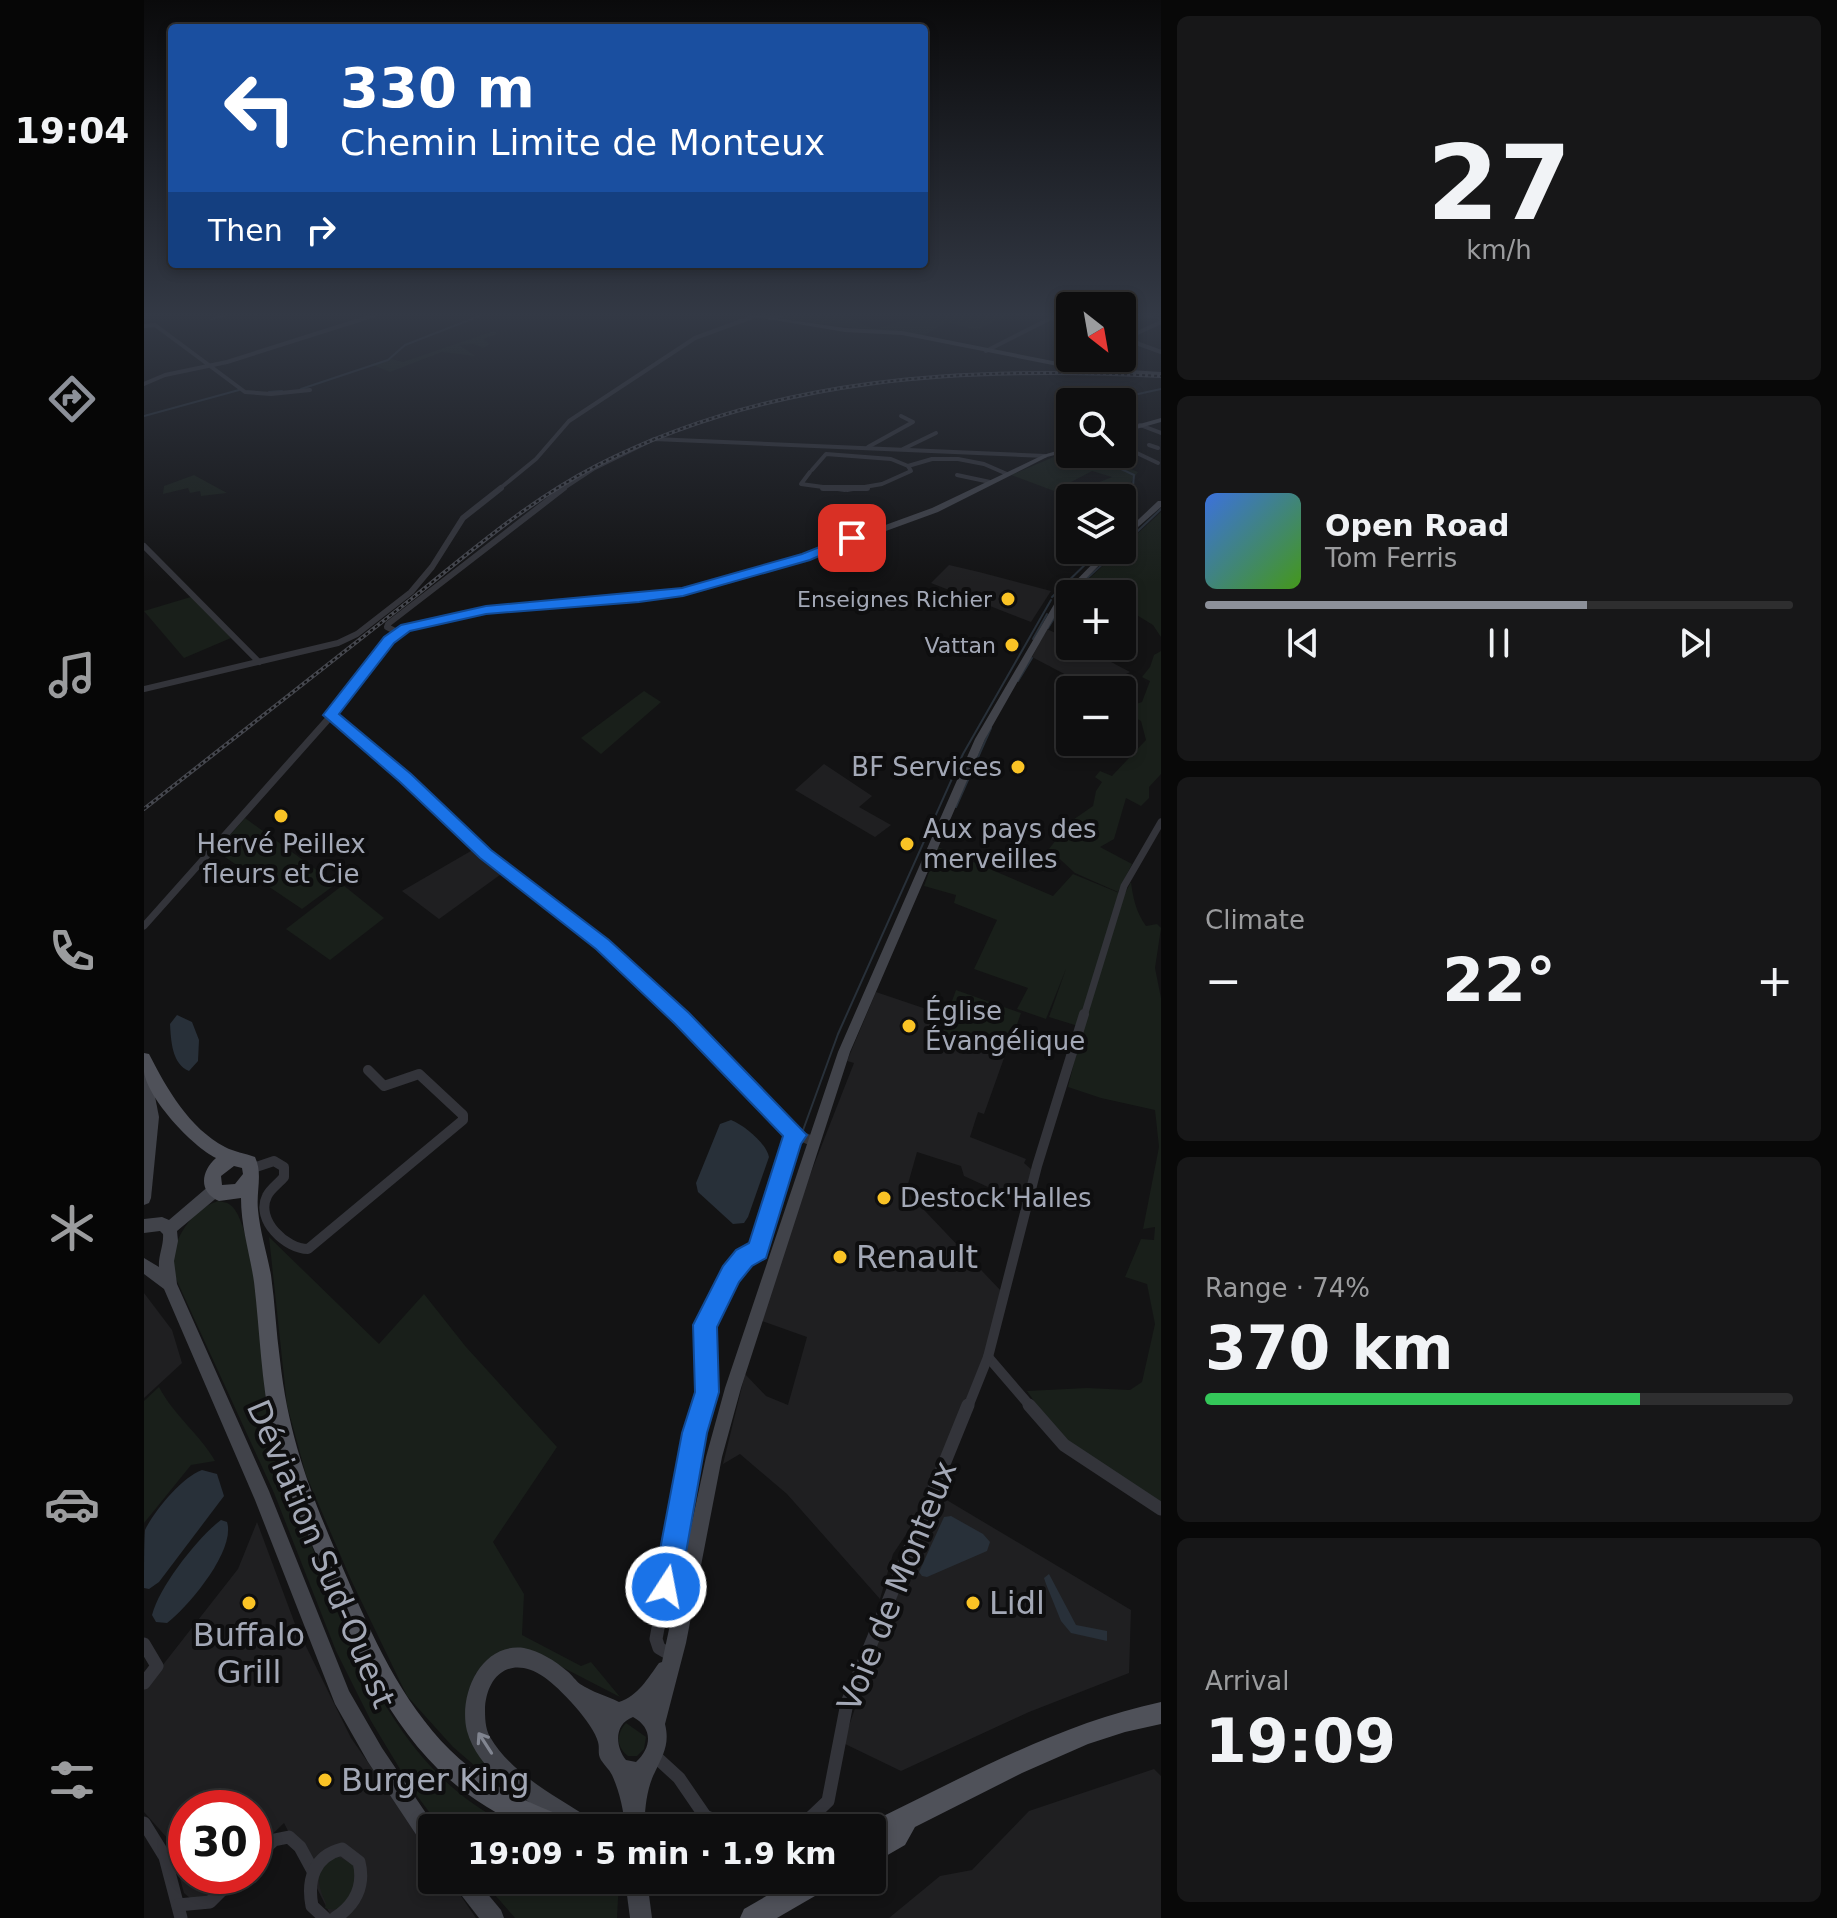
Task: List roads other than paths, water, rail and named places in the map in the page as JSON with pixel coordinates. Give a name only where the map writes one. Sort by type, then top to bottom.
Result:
[{"type":"main road","points":[[1136,426],[1161,420]]},
{"type":"main road","points":[[331,715],[397,632],[486,610],[639,598],[708,586],[806,557],[935,510],[1056,453]]},
{"type":"main road","points":[[1136,526],[1161,503]]},
{"type":"main road","points":[[655,1724],[672,1660],[714,1457],[733,1388],[814,1142],[868,993],[980,739],[1060,601],[1096,564]]},
{"type":"main road","points":[[144,1059],[166,1098],[202,1141],[219,1186],[251,1224]]},
{"type":"main road","points":[[144,1076],[152,1117],[144,1198]]},
{"type":"main road","points":[[202,1141],[233,1158],[245,1159],[251,1175],[251,1224],[259,1253],[283,1437],[303,1496],[375,1666],[412,1724],[452,1768],[500,1803],[527,1814]]},
{"type":"main road","points":[[169,1229],[219,1186],[221,1164],[233,1158]]},
{"type":"main road","points":[[219,1186],[239,1191],[251,1175]]},
{"type":"main road","points":[[144,1226],[157,1223],[169,1229],[172,1236],[167,1251],[169,1284]]},
{"type":"main road","points":[[144,1264],[156,1260],[167,1251]]},
{"type":"main road","points":[[144,1264],[169,1284]]},
{"type":"main road","name":"Déviation Sud-Ouest","points":[[169,1284],[263,1497],[342,1697],[375,1755],[418,1820]]},
{"type":"main road","points":[[567,1814],[530,1789],[500,1763],[482,1742],[475,1719],[481,1685],[491,1670],[510,1658],[522,1657],[535,1661],[577,1692],[626,1710],[648,1714],[655,1724],[658,1740],[636,1814]]},
{"type":"main road","points":[[632,1814],[620,1769],[608,1753],[609,1728],[649,1693],[672,1660]]},
{"type":"main road","points":[[577,1692],[607,1738]]},
{"type":"main road","points":[[886,1829],[1019,1763],[1136,1717],[1161,1703]]},
{"type":"main road","points":[[1136,1717],[1161,1713]]},
{"type":"main road","points":[[620,1769],[632,1773],[650,1762]]},
{"type":"main road","points":[[886,1843],[896,1836],[906,1820]]},
{"type":"main road","points":[[473,1894],[493,1918]]},
{"type":"main road","points":[[753,1918],[794,1894]]},
{"type":"street","points":[[144,689],[338,643],[357,634],[411,592],[432,567],[463,518],[536,459],[569,421],[594,405]]},
{"type":"street","points":[[868,447],[913,422],[901,416]]},
{"type":"street","points":[[1140,425],[1161,433]]},
{"type":"street","points":[[902,449],[936,433]]},
{"type":"street","points":[[397,632],[387,627],[388,624],[492,539],[581,476],[654,439],[1045,456]]},
{"type":"street","points":[[1149,445],[1158,448]]},
{"type":"street","points":[[1136,453],[1158,463]]},
{"type":"street","points":[[908,466],[911,471],[877,487],[837,491],[801,484],[826,454],[891,459],[908,466],[928,457],[987,464],[1007,474]]},
{"type":"street","points":[[957,475],[990,482]]},
{"type":"street","points":[[144,546],[259,662]]},
{"type":"street","points":[[144,926],[284,772],[331,715],[405,778],[485,854],[603,945],[682,1018],[797,1135],[814,1142]]},
{"type":"street","points":[[1161,822],[1124,886],[1037,1166],[988,1357],[1064,1445],[1161,1509]]},
{"type":"street","points":[[251,1175],[274,1161],[284,1167],[284,1177],[268,1193],[264,1206],[269,1220],[282,1238],[297,1249],[308,1249],[463,1120],[463,1115],[419,1074],[384,1086],[368,1070]]},
{"type":"street","points":[[672,1660],[659,1648],[656,1639],[694,1433],[707,1392],[705,1325],[731,1274],[744,1258],[758,1250],[792,1138],[797,1135]]},
{"type":"street","name":"Voie de Monteux","points":[[650,1762],[679,1778],[705,1816],[720,1823],[790,1824],[808,1820],[821,1811],[833,1784],[847,1703],[988,1357]]},
{"type":"street","points":[[144,1644],[157,1666],[144,1683]]},
{"type":"street","points":[[144,1823],[158,1840],[171,1865],[180,1912],[210,1902],[218,1894]]},
{"type":"street","points":[[272,1840],[288,1836],[294,1839],[313,1871]]},
{"type":"street","points":[[324,1918],[315,1911],[310,1900],[313,1871],[326,1855],[337,1849],[347,1850],[359,1862],[361,1883],[357,1898],[349,1910],[335,1918]]},
{"type":"waterway","points":[[144,416],[186,405]]},
{"type":"waterway","points":[[1119,468],[1134,475],[1133,484]]},
{"type":"waterway","points":[[1136,533],[1161,509]]},
{"type":"waterway","points":[[1052,597],[1086,564]]},
{"type":"waterway","points":[[1085,580],[1103,564]]},
{"type":"waterway","points":[[802,1133],[838,1034],[963,754],[1051,600]]},
{"type":"waterway","points":[[1033,639],[1047,614]]},
{"type":"waterway","points":[[1048,628],[1056,615]]},
{"type":"waterway","points":[[1018,681],[1032,658]]},
{"type":"waterway","points":[[956,807],[991,728]]},
{"type":"waterway","points":[[763,1250],[799,1139]]},
{"type":"waterway","points":[[715,1313],[723,1297]]},
{"type":"waterway","points":[[708,1403],[711,1382]]},
{"type":"waterway","points":[[695,1466],[704,1421]]},
{"type":"railway","points":[[144,809],[477,546],[547,495],[596,466],[663,436],[764,405]]},
{"type":"place","name":"Enseignes Richier","points":[[1008,599]]},
{"type":"place","name":"Vattan","points":[[1012,645]]},
{"type":"place","name":"BF Services","points":[[1018,767]]},
{"type":"place","name":"Hervé Peillex fleurs et Cie","points":[[281,816]]},
{"type":"place","name":"Aux pays des merveilles","points":[[907,844]]},
{"type":"place","name":"Église Évangélique","points":[[909,1026]]},
{"type":"place","name":"Destock'Halles","points":[[884,1198]]},
{"type":"place","name":"Renault","points":[[840,1257]]},
{"type":"place","name":"Buffalo Grill","points":[[249,1603]]},
{"type":"place","name":"Lidl","points":[[973,1603]]},
{"type":"place","name":"Burger King","points":[[325,1780]]}]
